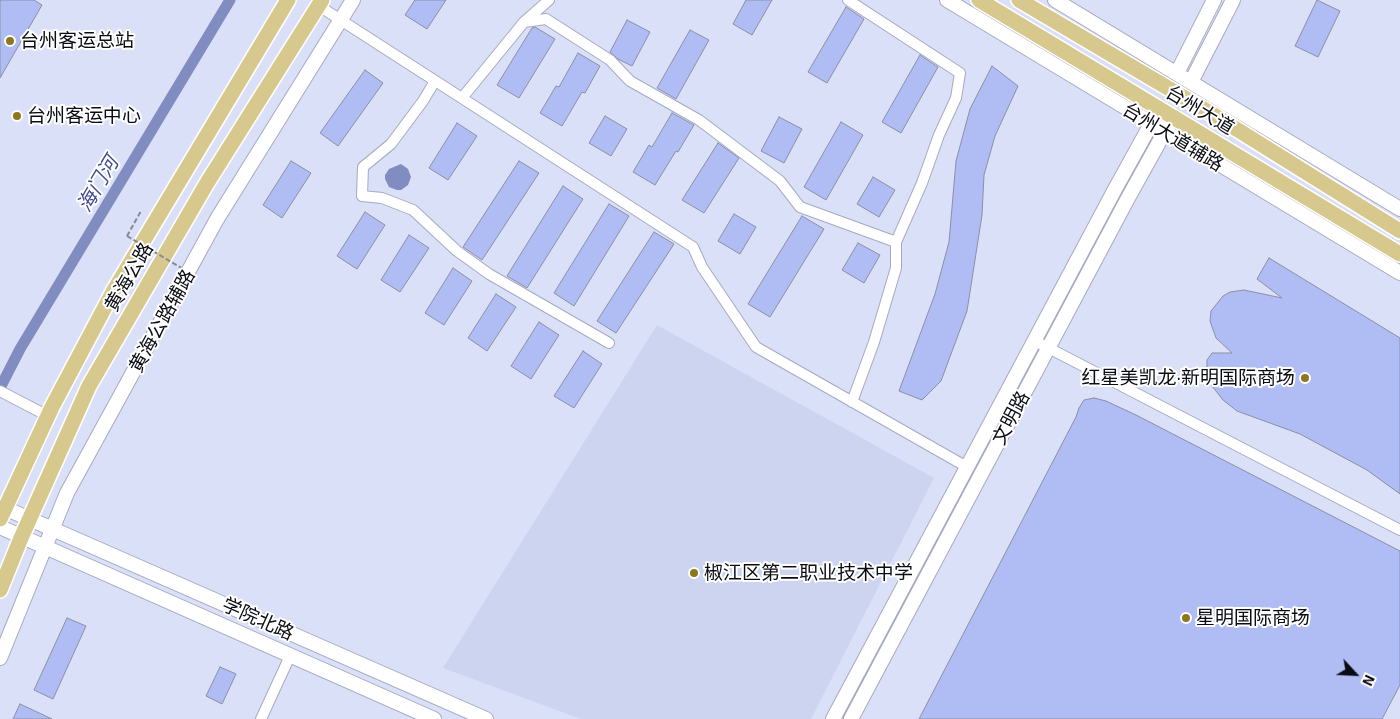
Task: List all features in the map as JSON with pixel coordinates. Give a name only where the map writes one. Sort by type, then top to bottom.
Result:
[{"type":"main road","name":"黄海公路","points":[[2,511],[48,416],[114,290],[288,0]]},
{"type":"main road","name":"黄海公路辅路","points":[[0,658],[67,494],[217,219],[353,0]]},
{"type":"main road","name":"台州大道辅路","points":[[947,0],[1400,273]]},
{"type":"main road","name":"台州大道","points":[[979,0],[1400,254]]},
{"type":"main road","name":"台州大道","points":[[1019,0],[1217,117],[1400,231]]},
{"type":"main road","points":[[1055,0],[1400,209]]},
{"type":"main road","points":[[1177,73],[1214,0]]},
{"type":"main road","points":[[1191,82],[1233,0]]},
{"type":"main road","name":"黄海公路","points":[[0,590],[29,519],[89,386],[207,183],[320,3]]},
{"type":"main road","points":[[1197,33],[1197,41],[1200,44],[1212,42]]},
{"type":"main road","name":"文明路","points":[[851,719],[1173,117]]},
{"type":"main road","name":"文明路","points":[[832,719],[1114,191],[1152,124]]},
{"type":"main road","points":[[1114,191],[1124,188],[1127,191],[1128,198]]},
{"type":"main road","name":"学院北路","points":[[2,511],[29,519],[486,719]]},
{"type":"main road","name":"学院北路","points":[[0,527],[21,538],[434,719]]},
{"type":"street","points":[[462,98],[524,22],[549,0]]},
{"type":"street","points":[[848,0],[960,73],[956,98],[896,242],[896,268],[874,342],[852,402]]},
{"type":"street","points":[[320,3],[341,20],[693,247],[702,268],[756,347],[967,467]]},
{"type":"street","points":[[524,22],[546,19],[610,60],[630,81],[699,120],[780,181],[800,207],[896,242]]},
{"type":"street","points":[[436,81],[391,144],[363,168],[362,196],[382,198],[413,210],[457,251],[489,274],[609,343]]},
{"type":"street","points":[[1035,341],[1400,530]]},
{"type":"street","points":[[3,393],[48,416]]},
{"type":"street","points":[[261,719],[290,656]]},
{"type":"path","points":[[141,211],[127,236],[185,270]]},
{"type":"shaded area","name":"椒江区第二职业技术中学","points":[[657,325],[934,478],[811,719],[581,719],[443,668]]},
{"type":"water","points":[[401,164],[408,169],[411,177],[408,185],[401,190],[397,190],[389,187],[385,175],[389,169]]},
{"type":"building","name":"台州客运总站","points":[[0,0],[34,0],[42,5],[0,78]]},
{"type":"building","points":[[415,0],[446,0],[427,29],[405,15]]},
{"type":"building","points":[[746,0],[772,0],[752,35],[733,24]]},
{"type":"building","points":[[1317,0],[1340,11],[1318,57],[1295,46]]},
{"type":"building","points":[[846,7],[864,19],[827,83],[808,72]]},
{"type":"building","points":[[627,20],[650,32],[632,66],[618,59],[610,52]]},
{"type":"building","points":[[535,27],[555,39],[519,98],[497,85],[532,28]]},
{"type":"building","points":[[690,30],[709,40],[676,99],[657,88]]},
{"type":"building","points":[[578,53],[600,66],[585,93],[582,92],[562,126],[540,113],[556,86],[559,87]]},
{"type":"building","points":[[920,55],[938,67],[901,133],[882,122]]},
{"type":"building","points":[[992,66],[1018,86],[995,136],[984,175],[982,215],[967,311],[941,381],[922,400],[899,391],[935,294],[949,242],[956,161],[970,109]]},
{"type":"building","points":[[365,70],[383,83],[338,146],[320,133]]},
{"type":"building","points":[[672,113],[694,125],[655,185],[633,172],[649,145],[652,147]]},
{"type":"building","points":[[605,116],[627,129],[611,156],[589,143]]},
{"type":"building","points":[[779,117],[802,129],[784,163],[761,151]]},
{"type":"building","points":[[841,122],[863,135],[826,200],[804,187]]},
{"type":"building","points":[[457,123],[477,136],[448,180],[429,168]]},
{"type":"building","points":[[718,143],[739,158],[704,213],[682,200]]},
{"type":"building","points":[[291,161],[311,173],[282,218],[263,205]]},
{"type":"building","points":[[519,161],[539,173],[482,260],[463,247]]},
{"type":"building","points":[[873,177],[895,190],[879,217],[857,204]]},
{"type":"building","points":[[563,186],[583,199],[527,288],[507,276]]},
{"type":"building","points":[[609,204],[629,216],[574,306],[554,293]]},
{"type":"building","points":[[365,212],[385,225],[357,269],[337,256]]},
{"type":"building","points":[[734,214],[756,227],[740,254],[718,241]]},
{"type":"building","points":[[802,216],[824,229],[770,317],[748,304]]},
{"type":"building","points":[[654,232],[674,244],[616,333],[597,321]]},
{"type":"building","points":[[409,235],[429,248],[400,292],[381,280]]},
{"type":"building","points":[[858,243],[880,255],[864,283],[842,270]]},
{"type":"building","name":"红星美凯龙·新明国际商场","points":[[1269,258],[1400,338],[1400,494],[1367,470],[1300,434],[1237,411],[1223,400],[1212,386],[1207,371],[1207,360],[1212,353],[1232,353],[1216,338],[1210,321],[1211,311],[1223,296],[1230,292],[1244,290],[1282,298],[1257,279]]},
{"type":"building","points":[[453,268],[472,281],[444,325],[425,313]]},
{"type":"building","points":[[496,294],[516,307],[487,351],[468,338]]},
{"type":"building","points":[[539,322],[559,335],[531,379],[511,366]]},
{"type":"building","points":[[583,351],[602,364],[574,408],[554,396]]},
{"type":"building","name":"星明国际商场","points":[[1094,398],[1106,401],[1136,415],[1400,551],[1400,685],[1382,719],[919,719],[1079,408],[1084,400]]},
{"type":"building","points":[[67,618],[86,626],[53,699],[34,690]]},
{"type":"building","points":[[220,667],[236,674],[222,704],[206,696]]},
{"type":"building","points":[[20,704],[52,719],[13,719]]},
{"type":"waterway","name":"海门河","points":[[0,388],[20,349],[230,0]]},
{"type":"place","name":"台州客运总站","points":[[10,41]]},
{"type":"place","name":"台州客运中心","points":[[17,116]]},
{"type":"place","name":"红星美凯龙·新明国际商场","points":[[1305,378]]},
{"type":"place","name":"椒江区第二职业技术中学","points":[[694,573]]},
{"type":"place","name":"星明国际商场","points":[[1186,618]]}]
